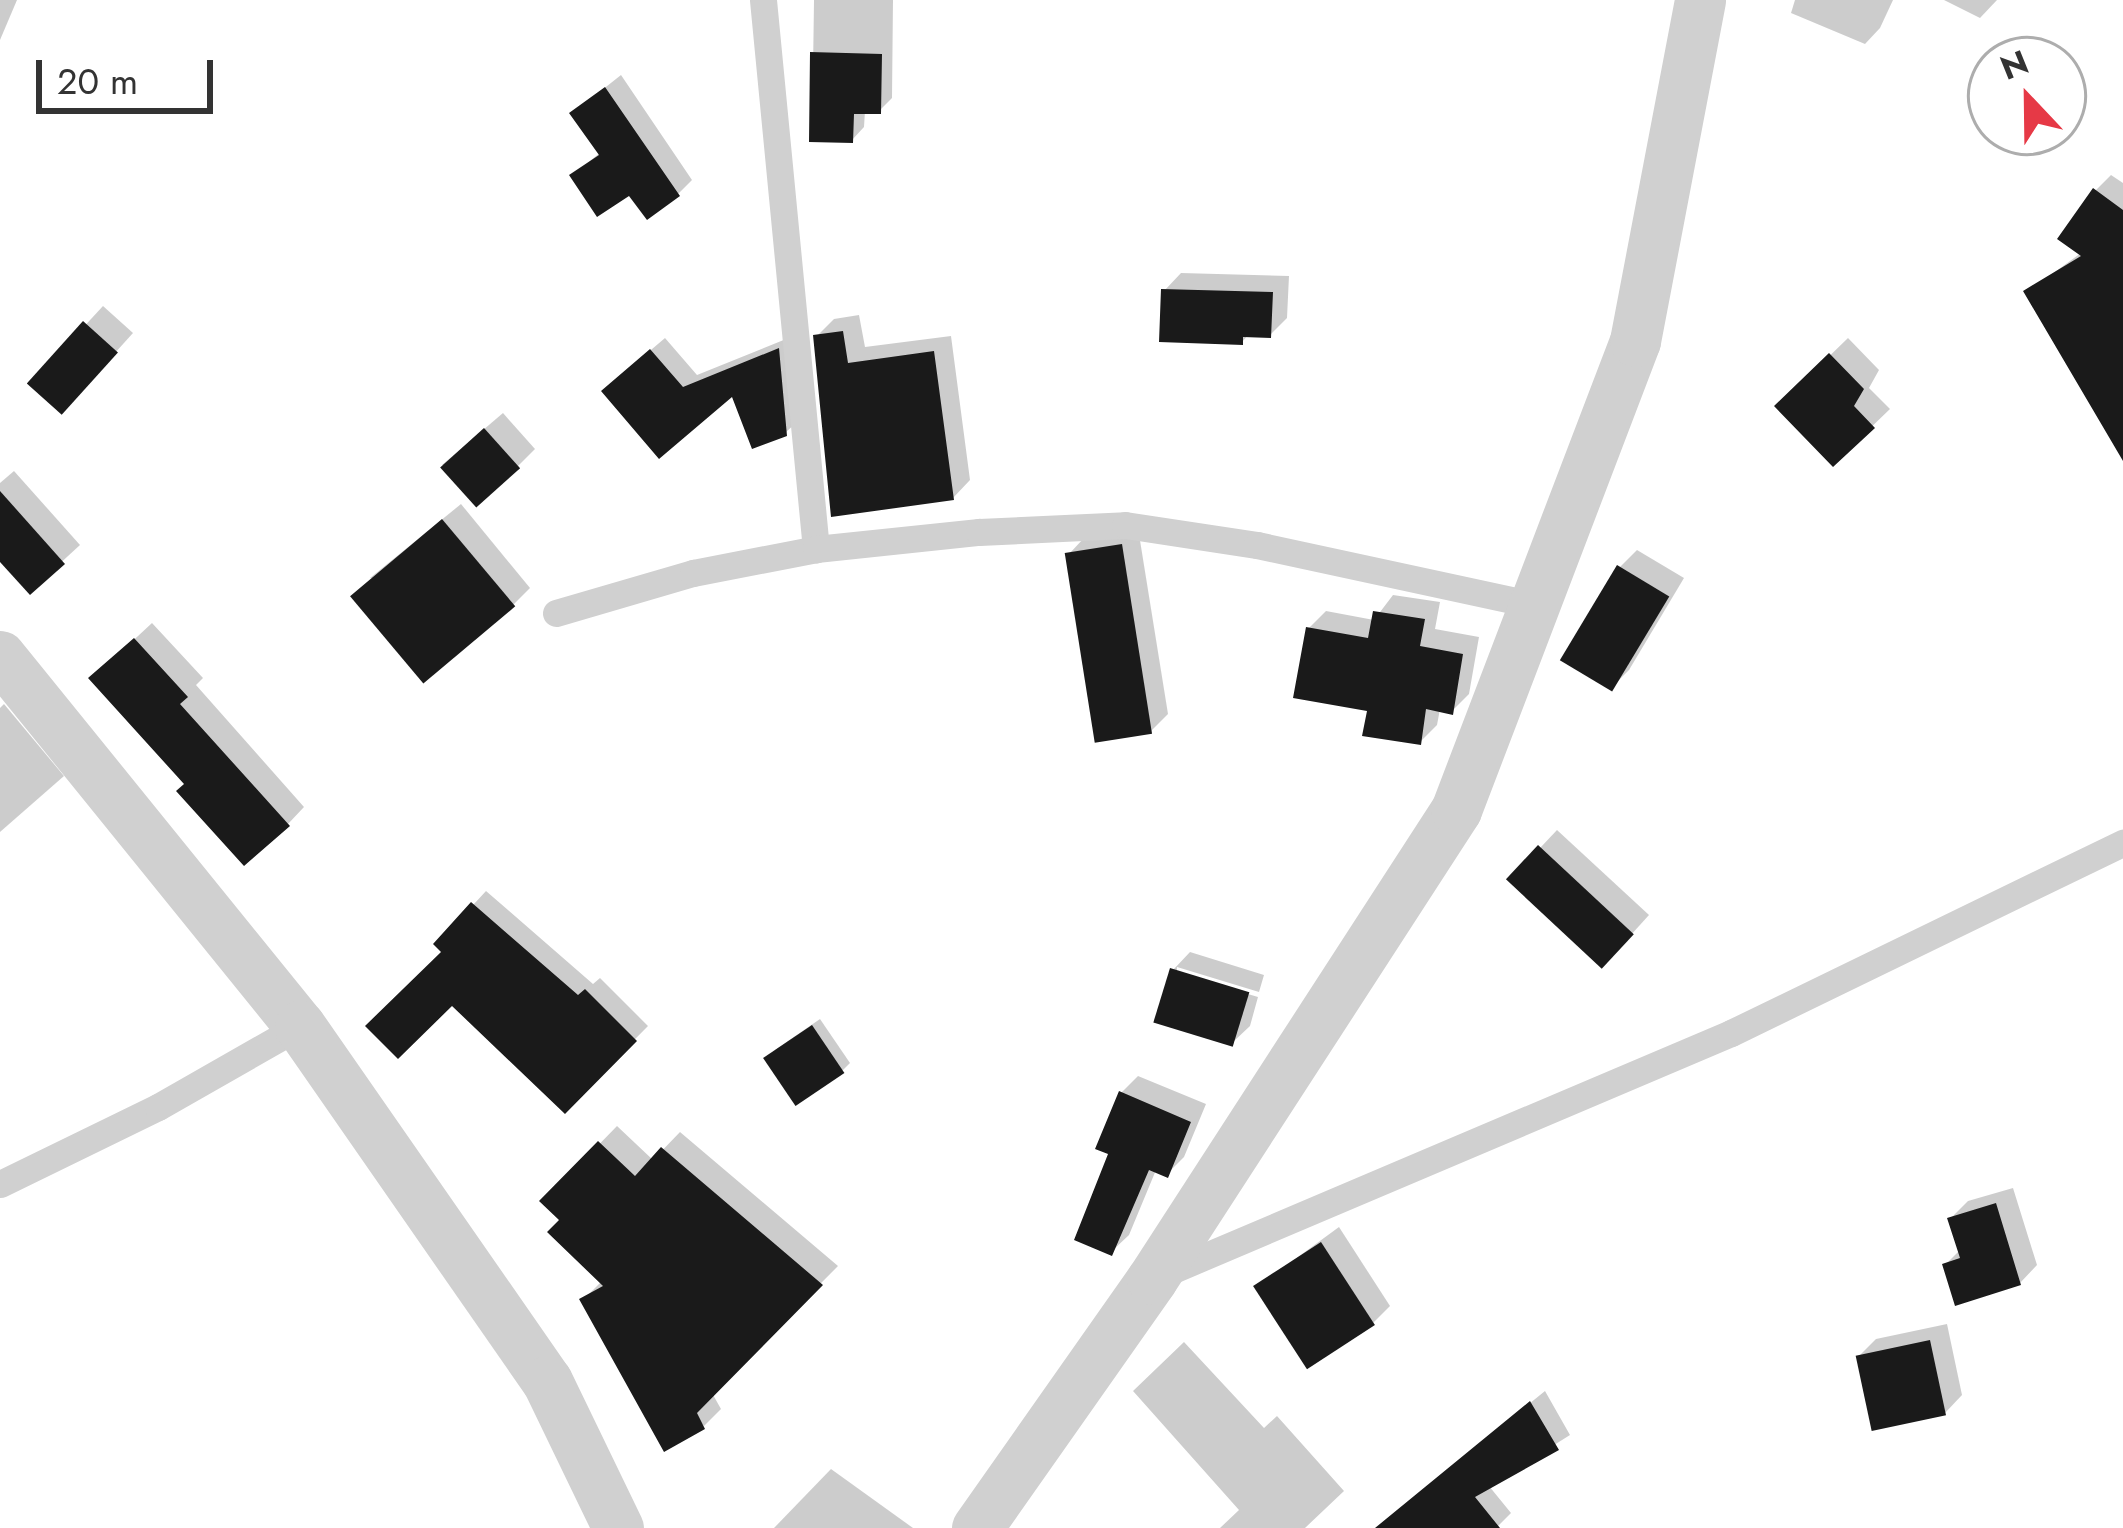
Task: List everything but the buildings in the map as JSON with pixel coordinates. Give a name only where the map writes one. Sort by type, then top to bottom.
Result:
[{"type":"street","points":[[977,1528],[1152,1279],[1456,810],[1635,341],[1700,0]]},
{"type":"street","points":[[0,656],[300,1026],[547,1381],[618,1528]]},
{"type":"lane","points":[[763,0],[816,549]]},
{"type":"lane","points":[[556,613],[694,573],[816,549],[979,532],[1125,525],[1258,545],[1534,605]]},
{"type":"lane","points":[[1152,1279],[1730,1034],[2123,842]]},
{"type":"lane","points":[[0,1184],[158,1107],[300,1026]]}]
